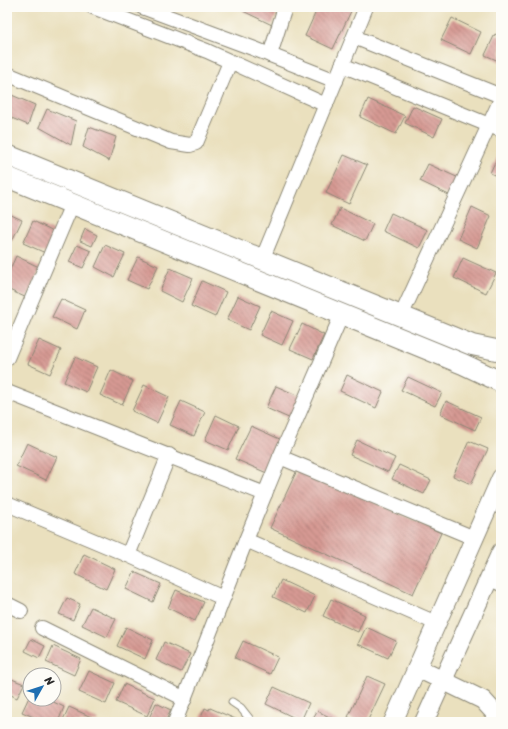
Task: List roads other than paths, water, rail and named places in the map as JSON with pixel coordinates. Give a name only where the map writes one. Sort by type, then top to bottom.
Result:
[{"type":"main road","points":[[7,155],[472,345],[501,351]]},
{"type":"main road","points":[[7,178],[342,314],[463,364],[501,382]]},
{"type":"street","points":[[93,7],[207,51],[326,106]]},
{"type":"street","points":[[142,7],[336,81]]},
{"type":"street","points":[[270,55],[285,7]]},
{"type":"street","points":[[262,260],[366,7]]},
{"type":"street","points":[[354,37],[501,98],[495,127],[401,316]]},
{"type":"street","points":[[7,74],[171,142],[190,145],[196,143],[230,62]]},
{"type":"street","points":[[342,65],[495,127]]},
{"type":"street","points":[[7,358],[72,204]]},
{"type":"street","points":[[175,722],[246,540],[342,314]]},
{"type":"street","points":[[7,392],[265,494]]},
{"type":"street","points":[[128,555],[169,455]]},
{"type":"street","points":[[280,457],[474,538]]},
{"type":"street","points":[[393,722],[501,478]]},
{"type":"street","points":[[7,504],[128,555],[224,598]]},
{"type":"street","points":[[246,540],[436,623]]},
{"type":"street","points":[[424,722],[443,680],[495,582],[501,552]]},
{"type":"street","points":[[7,604],[21,611]]},
{"type":"street","points":[[42,628],[185,699]]},
{"type":"street","points":[[417,668],[483,700],[493,711],[501,714]]},
{"type":"street","points":[[483,700],[497,699],[501,701]]},
{"type":"lane","points":[[232,702],[241,708],[252,722]]}]
